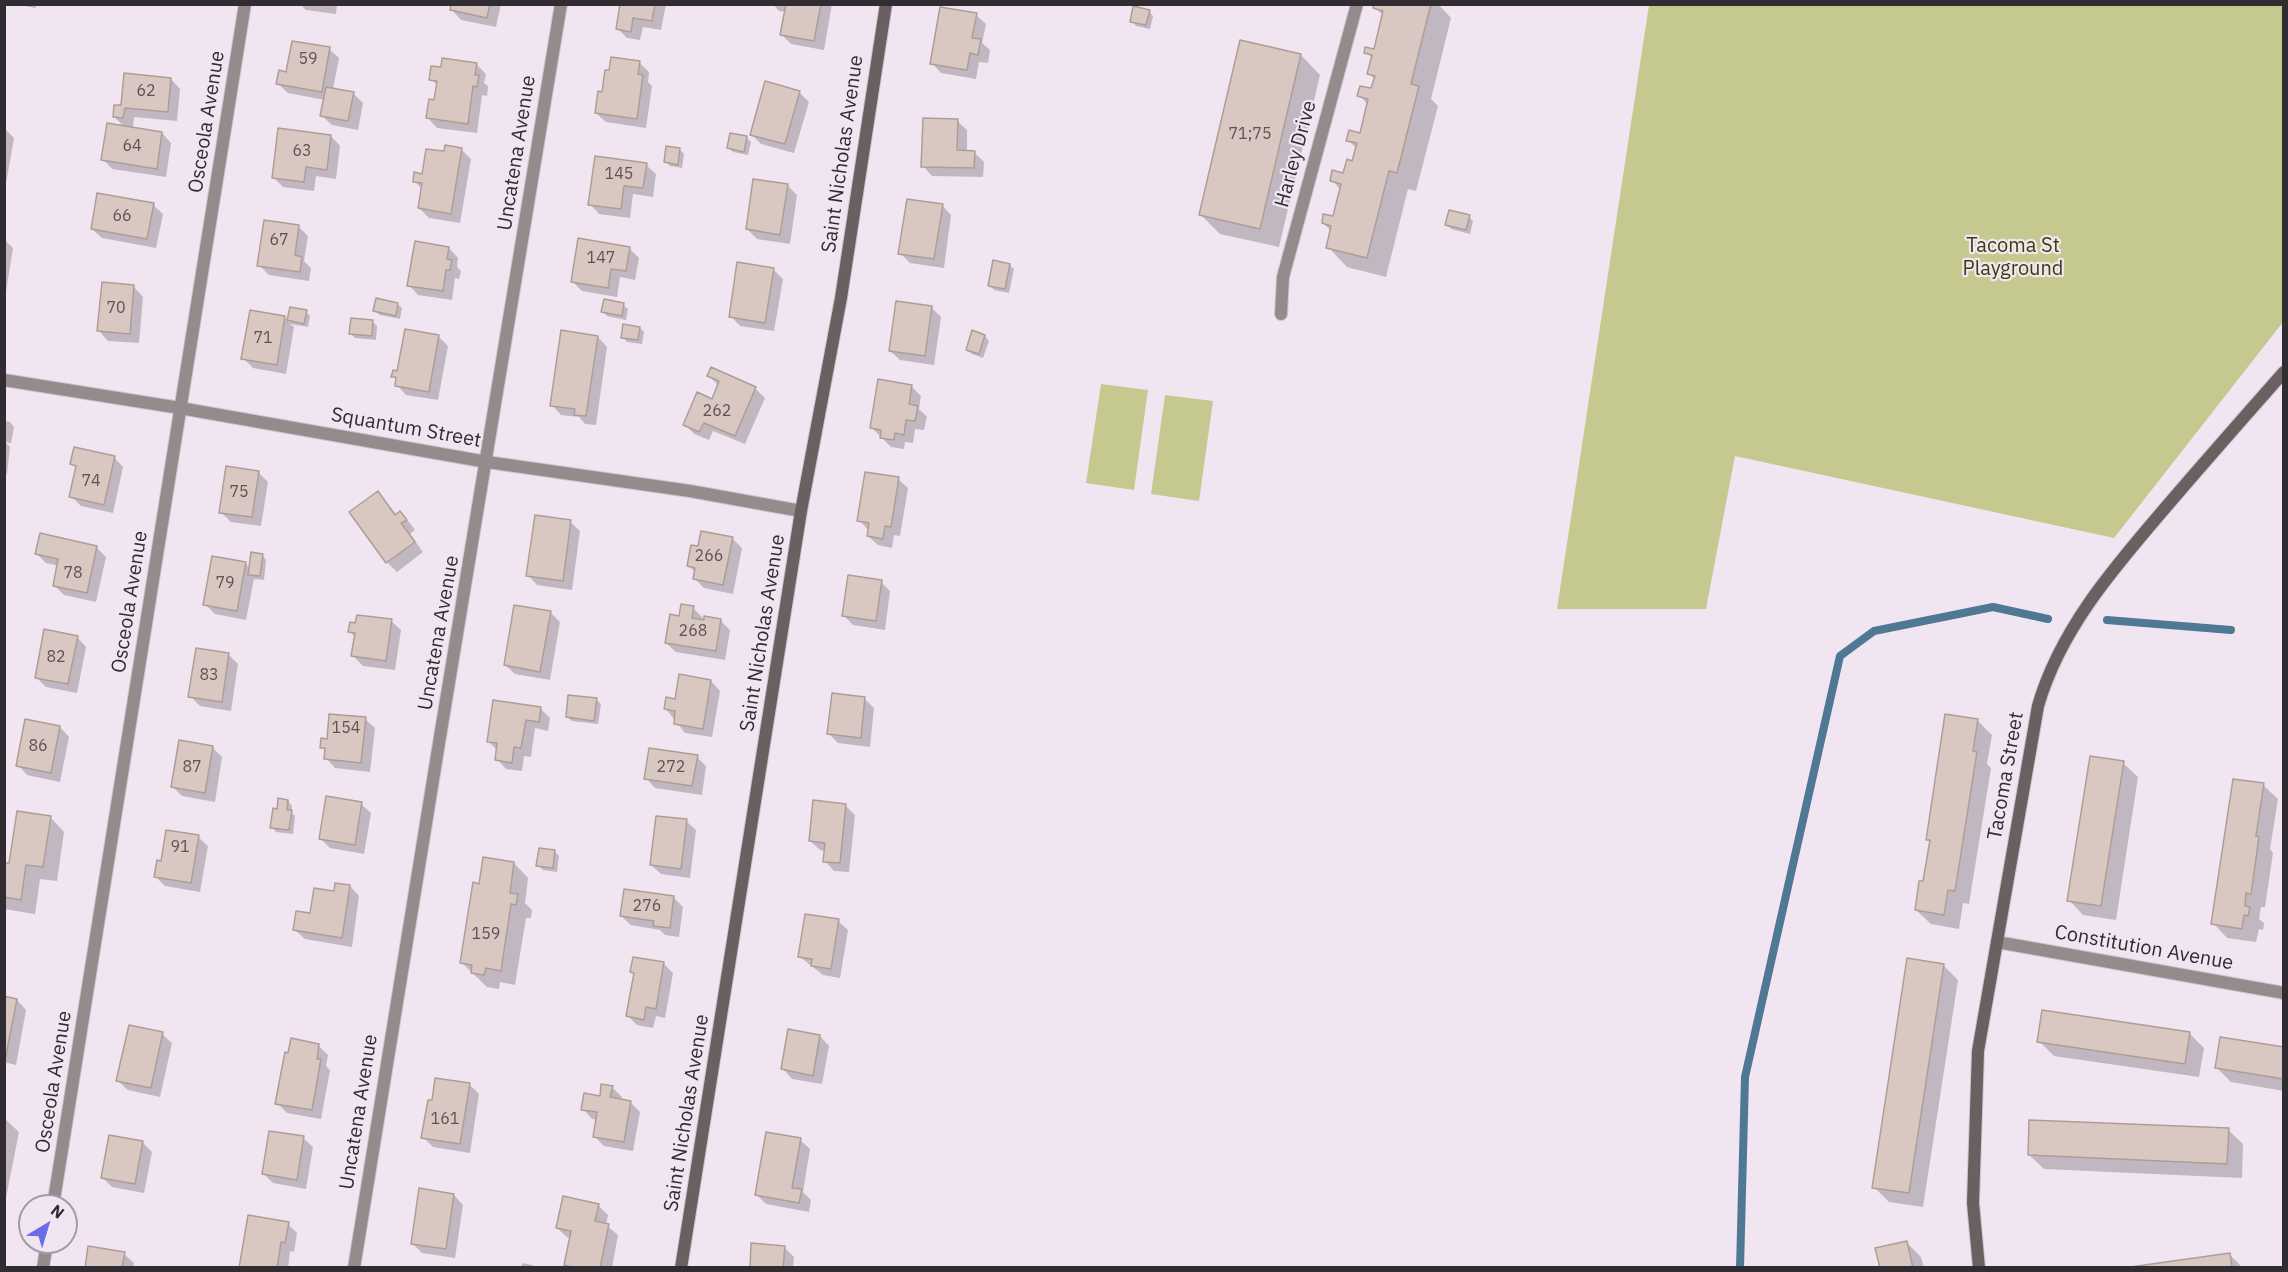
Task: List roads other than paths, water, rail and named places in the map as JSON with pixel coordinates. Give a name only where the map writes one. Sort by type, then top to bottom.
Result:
[{"type":"street","name":"Osceola Avenue","points":[[55,1194],[245,4]]},
{"type":"street","name":"Uncatena Avenue","points":[[354,1268],[561,4]]},
{"type":"street","name":"Saint Nicholas Avenue","points":[[681,1268],[801,512],[843,286],[886,4]]},
{"type":"street","name":"Harley Drive","points":[[1281,314],[1283,277],[1357,4]]},
{"type":"street","name":"Tacoma Street","points":[[1979,1268],[1973,1203],[1978,1051],[2038,706],[2053,664],[2067,638],[2109,577],[2283,372]]},
{"type":"street","name":"Squantum Street","points":[[4,380],[180,408],[487,462],[690,491],[801,512]]},
{"type":"street","name":"Constitution Avenue","points":[[1997,942],[2283,993]]},
{"type":"waterway","points":[[1740,1268],[1745,1077],[1840,656],[1874,631],[1993,607],[2048,619]]},
{"type":"waterway","points":[[2107,620],[2231,630]]},
{"type":"park label","name":"Tacoma St Playground","points":[[2013,258]]}]
